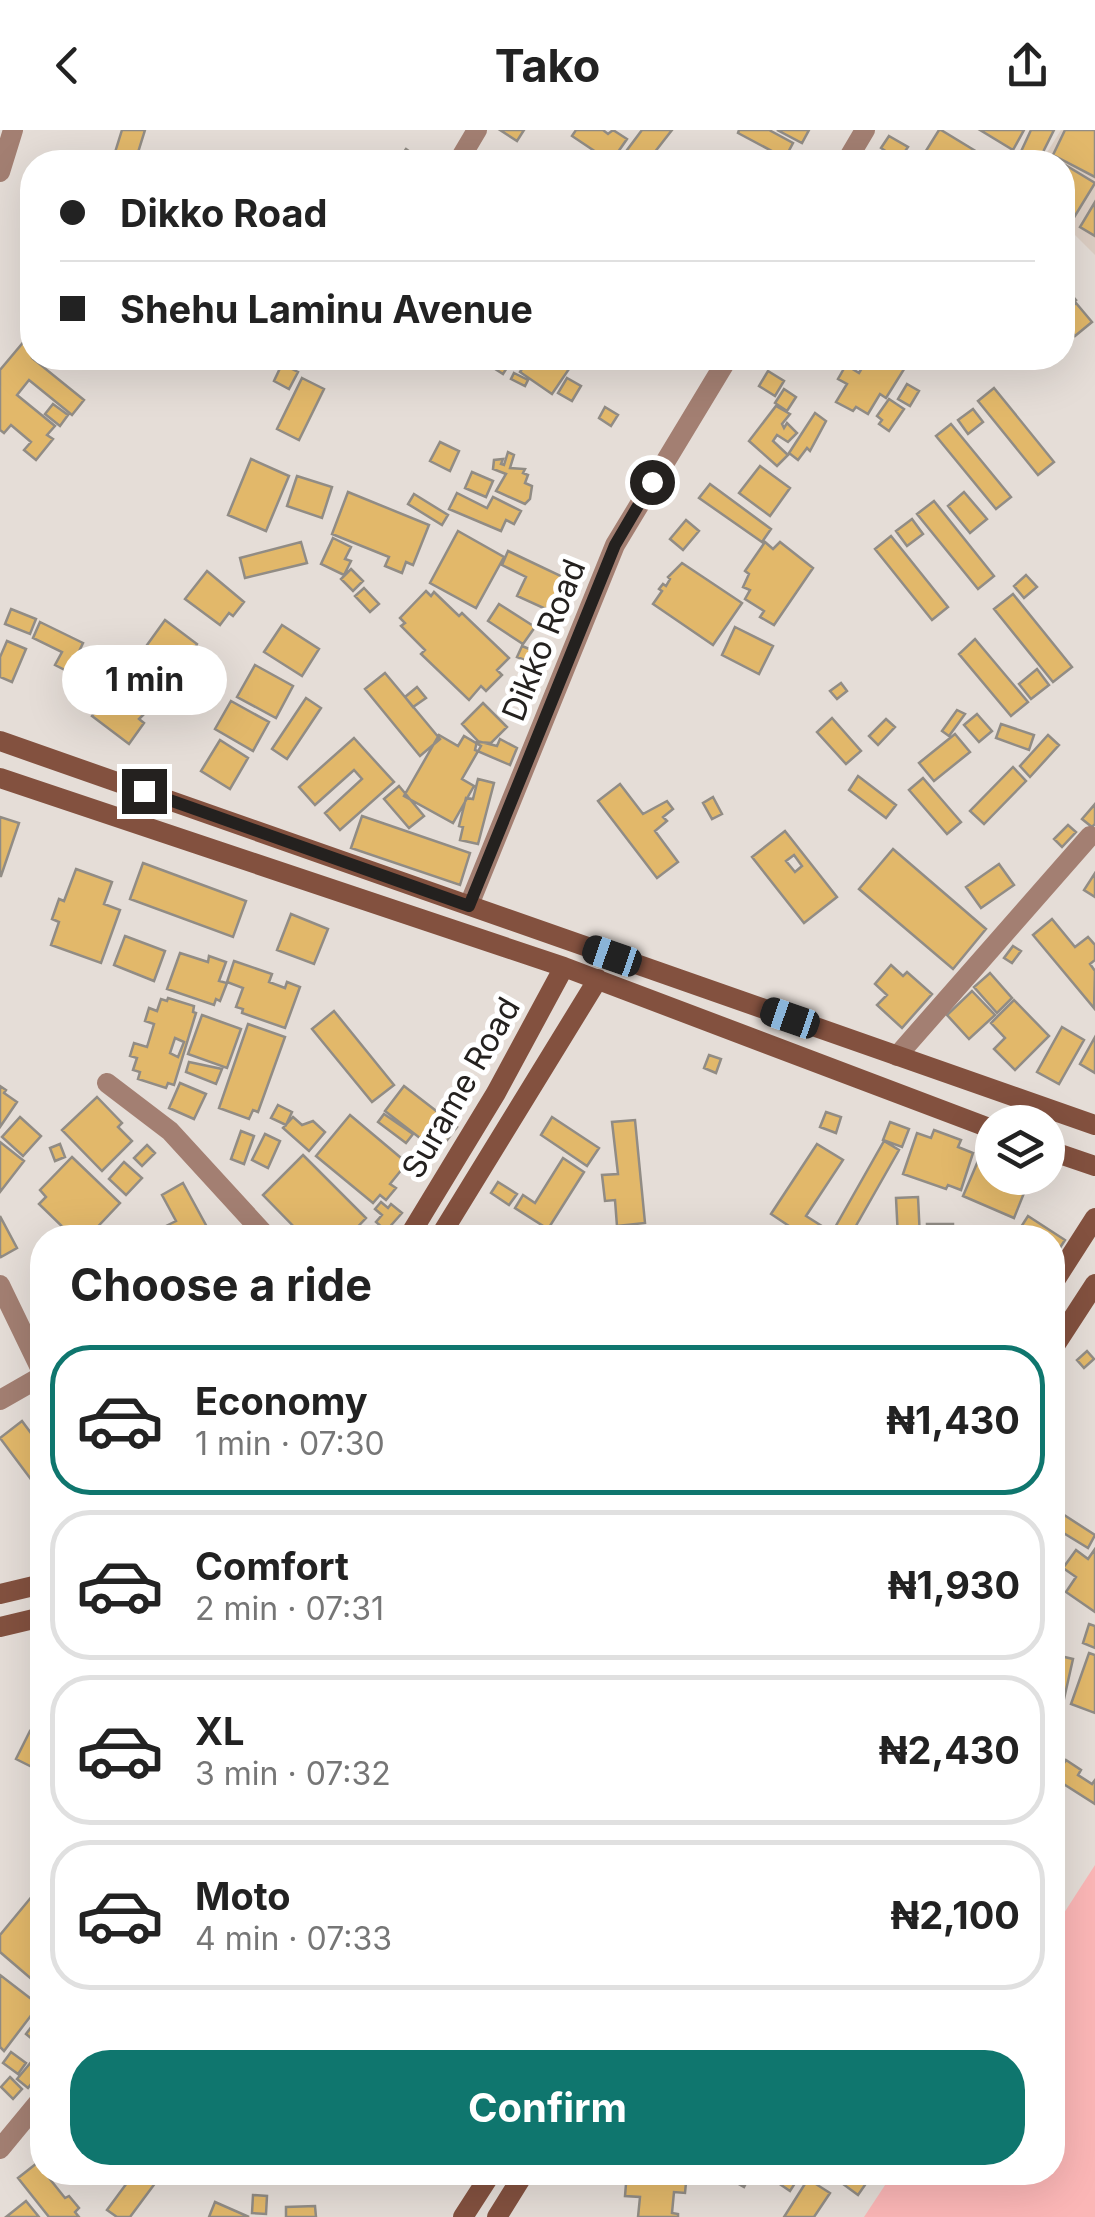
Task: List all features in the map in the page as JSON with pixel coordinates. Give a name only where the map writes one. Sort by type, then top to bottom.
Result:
[{"type":"street","points":[[0,172],[13,130]]},
{"type":"street","name":"Dikko Road","points":[[469,906],[615,545],[721,370]]},
{"type":"street","points":[[0,740],[1095,1126]]},
{"type":"street","points":[[0,778],[598,979],[975,1123]]},
{"type":"street","points":[[897,1056],[1090,836]]},
{"type":"street","name":"Surame Road","points":[[416,1225],[478,1124],[564,967]]},
{"type":"street","name":"Surame Road","points":[[447,1225],[598,979]]},
{"type":"street","points":[[106,1084],[170,1131],[256,1225]]},
{"type":"street","points":[[1065,1156],[1095,1166]]},
{"type":"street","points":[[1065,1265],[1095,1218]]},
{"type":"street","points":[[1065,1330],[1095,1284]]},
{"type":"street","points":[[0,1285],[30,1349]]},
{"type":"street","points":[[0,1400],[30,1381]]},
{"type":"street","points":[[0,1594],[30,1587]]},
{"type":"street","points":[[0,1628],[30,1620]]},
{"type":"street","points":[[0,2148],[30,2112]]},
{"type":"street","points":[[464,2217],[484,2185]]},
{"type":"street","points":[[497,2217],[517,2185]]},
{"type":"shaded area","points":[[1061,130],[1095,130],[1095,255],[1075,235],[1075,150],[1048,150]]},
{"type":"shaded area","points":[[1095,1865],[1095,2217],[864,2217],[885,2185],[1065,2185],[1065,1911]]},
{"type":"building","points":[[122,130],[145,130],[139,150],[116,150]]},
{"type":"building","points":[[500,130],[524,130],[517,141]]},
{"type":"building","points":[[576,130],[603,130],[608,134],[613,130],[627,139],[619,150],[593,150],[572,136]]},
{"type":"building","points":[[642,130],[672,130],[656,150],[627,150]]},
{"type":"building","points":[[769,130],[793,143],[789,150],[770,150],[738,133]]},
{"type":"building","points":[[777,130],[809,130],[802,143]]},
{"type":"building","points":[[941,130],[974,150],[926,150]]},
{"type":"building","points":[[980,130],[1024,130],[1013,150]]},
{"type":"building","points":[[1031,130],[1054,130],[1044,150],[1022,150]]},
{"type":"building","points":[[1065,130],[1095,130],[1095,177],[1075,167],[1075,150],[1055,150]]},
{"type":"building","points":[[889,136],[908,147],[906,150],[881,148]]},
{"type":"building","points":[[1075,171],[1095,183],[1075,216]]},
{"type":"building","points":[[1095,202],[1095,236],[1080,227]]},
{"type":"building","points":[[1075,304],[1092,322],[1075,336]]},
{"type":"building","points":[[20,346],[20,370],[47,370],[84,400],[72,415],[29,380],[17,395],[55,426],[47,435],[53,439],[36,460],[24,450],[31,442],[11,425],[4,433],[0,430],[0,370]]},
{"type":"building","points":[[279,370],[298,372],[289,389],[274,381]]},
{"type":"building","points":[[521,370],[568,370],[552,394]]},
{"type":"building","points":[[843,370],[904,370],[886,398],[880,394],[868,414],[836,402],[847,384],[838,379]]},
{"type":"building","points":[[768,371],[784,381],[775,396],[759,386]]},
{"type":"building","points":[[514,373],[528,380],[525,386],[511,379]]},
{"type":"building","points":[[302,378],[324,389],[299,440],[277,429]]},
{"type":"building","points":[[567,378],[581,386],[572,401],[558,393]]},
{"type":"building","points":[[907,384],[919,391],[910,406],[898,399]]},
{"type":"building","points":[[994,388],[1054,462],[1038,475],[978,401]]},
{"type":"building","points":[[784,389],[796,397],[787,411],[775,403]]},
{"type":"building","points":[[889,399],[904,409],[889,431],[879,424],[882,420],[877,416]]},
{"type":"building","points":[[53,404],[68,415],[60,426],[45,414]]},
{"type":"building","points":[[776,406],[790,414],[782,424],[784,428],[787,423],[797,433],[788,442],[777,435],[773,441],[788,455],[777,466],[749,441]]},
{"type":"building","points":[[605,407],[618,415],[611,426],[599,418]]},
{"type":"building","points":[[973,409],[983,422],[968,434],[958,420]]},
{"type":"building","points":[[815,413],[826,421],[810,451],[807,448],[798,460],[789,453]]},
{"type":"building","points":[[951,424],[1011,497],[996,509],[936,436]]},
{"type":"building","points":[[440,442],[459,451],[450,471],[430,461]]},
{"type":"building","points":[[508,452],[514,455],[510,468],[525,469],[525,483],[532,486],[525,504],[496,491],[506,474],[493,469],[494,460],[503,459],[504,465]]},
{"type":"building","points":[[251,459],[289,476],[266,531],[228,515]]},
{"type":"building","points":[[760,466],[790,488],[770,516],[739,493]]},
{"type":"building","points":[[472,472],[493,481],[486,497],[465,488]]},
{"type":"building","points":[[297,476],[332,487],[322,518],[287,506]]},
{"type":"building","points":[[710,484],[771,529],[762,542],[699,498]]},
{"type":"building","points":[[348,492],[429,525],[413,565],[406,562],[402,573],[385,566],[389,557],[332,534]]},
{"type":"building","points":[[964,492],[987,519],[970,533],[948,506]]},
{"type":"building","points":[[457,493],[487,508],[493,497],[521,511],[514,524],[506,520],[501,531],[449,509]]},
{"type":"building","points":[[414,494],[448,515],[442,525],[408,504]]},
{"type":"building","points":[[934,501],[994,576],[978,589],[917,514]]},
{"type":"building","points":[[912,519],[923,534],[907,546],[896,531]]},
{"type":"building","points":[[686,520],[699,531],[683,550],[670,539]]},
{"type":"building","points":[[458,531],[504,557],[476,608],[430,583]]},
{"type":"building","points":[[891,536],[948,607],[932,620],[875,549]]},
{"type":"building","points":[[333,538],[351,547],[345,559],[351,561],[344,575],[321,564]]},
{"type":"building","points":[[301,542],[307,563],[245,578],[240,558]]},
{"type":"building","points":[[765,542],[773,549],[780,542],[813,568],[774,625],[760,617],[764,611],[745,599],[750,590],[743,587],[749,574],[745,571]]},
{"type":"building","points":[[508,551],[563,577],[548,610],[517,596],[526,577],[502,565]]},
{"type":"building","points":[[682,563],[742,603],[713,645],[653,604],[662,591],[659,589],[663,584],[666,586],[668,577]]},
{"type":"building","points":[[351,569],[363,581],[353,591],[341,579]]},
{"type":"building","points":[[207,571],[244,602],[220,625],[185,599]]},
{"type":"building","points":[[1026,575],[1037,587],[1024,598],[1014,586]]},
{"type":"building","points":[[364,588],[379,604],[370,612],[355,596]]},
{"type":"building","points":[[426,591],[431,596],[434,592],[459,616],[462,613],[509,658],[497,670],[502,675],[486,691],[481,686],[469,700],[421,654],[425,650],[401,626],[405,623],[400,618]]},
{"type":"building","points":[[1013,594],[1072,667],[1053,682],[994,609]]},
{"type":"building","points":[[499,604],[535,627],[523,644],[488,621]]},
{"type":"building","points":[[11,609],[36,619],[30,634],[5,624]]},
{"type":"building","points":[[165,620],[197,644],[195,648],[201,653],[161,708],[121,678],[143,649],[149,653],[152,649],[147,645]]},
{"type":"building","points":[[40,622],[83,643],[69,672],[55,665],[62,652],[33,638]]},
{"type":"building","points":[[282,625],[319,649],[302,676],[264,652]]},
{"type":"building","points":[[735,627],[773,646],[759,674],[722,655]]},
{"type":"building","points":[[975,639],[1028,702],[1011,716],[959,654]]},
{"type":"building","points":[[7,641],[26,649],[12,682],[0,677],[0,657]]},
{"type":"building","points":[[522,646],[539,653],[535,664],[517,657]]},
{"type":"building","points":[[255,665],[293,686],[276,718],[237,697]]},
{"type":"building","points":[[1037,669],[1049,685],[1031,699],[1019,684]]},
{"type":"building","points":[[385,673],[440,739],[420,756],[365,689]]},
{"type":"building","points":[[841,683],[847,691],[837,699],[830,691]]},
{"type":"building","points":[[417,687],[426,698],[413,707],[405,697]]},
{"type":"building","points":[[112,689],[144,714],[139,719],[144,723],[129,744],[92,716]]},
{"type":"building","points":[[306,698],[321,708],[287,759],[272,749]]},
{"type":"building","points":[[231,701],[269,722],[253,751],[215,729]]},
{"type":"building","points":[[483,703],[507,727],[491,743],[479,742],[462,724]]},
{"type":"building","points":[[957,710],[965,714],[949,736],[942,731]]},
{"type":"building","points":[[977,714],[992,731],[979,742],[964,725]]},
{"type":"building","points":[[832,718],[861,751],[846,764],[817,732]]},
{"type":"building","points":[[886,719],[895,727],[878,745],[869,736]]},
{"type":"building","points":[[1001,724],[1034,735],[1029,750],[996,738]]},
{"type":"building","points":[[955,734],[970,752],[934,781],[919,763]]},
{"type":"building","points":[[439,735],[458,746],[464,736],[481,746],[462,779],[474,786],[453,823],[404,796]]},
{"type":"building","points":[[1048,735],[1059,745],[1030,777],[1020,766]]},
{"type":"building","points":[[354,738],[394,782],[340,830],[325,813],[362,779],[354,770],[315,805],[299,787]]},
{"type":"building","points":[[500,739],[517,748],[510,765],[475,750],[477,741],[497,746]]},
{"type":"building","points":[[220,740],[248,758],[230,789],[201,771]]},
{"type":"building","points":[[1013,767],[1026,781],[984,824],[970,811]]},
{"type":"building","points":[[858,776],[896,805],[886,818],[849,790]]},
{"type":"building","points":[[923,778],[961,822],[947,834],[909,790]]},
{"type":"building","points":[[478,779],[494,783],[478,844],[460,840],[463,827],[459,826],[466,798],[473,799]]},
{"type":"building","points":[[620,784],[643,814],[667,801],[673,809],[655,831],[678,862],[657,878],[598,801]]},
{"type":"building","points":[[399,786],[424,816],[409,828],[384,799]]},
{"type":"building","points":[[713,797],[722,814],[712,819],[703,803]]},
{"type":"building","points":[[1095,804],[1095,824],[1092,827],[1082,819]]},
{"type":"building","points":[[362,816],[470,853],[460,885],[351,848]]},
{"type":"building","points":[[0,817],[19,823],[1,876],[0,876]]},
{"type":"building","points":[[1068,825],[1076,832],[1062,847],[1054,839]]},
{"type":"building","points":[[785,831],[837,897],[804,923],[752,857]],"holes":[[[794,855],[802,866],[795,872],[786,861]]]},
{"type":"building","points":[[893,849],[986,929],[953,969],[859,889]]},
{"type":"building","points":[[143,863],[246,901],[233,937],[130,899]]},
{"type":"building","points":[[999,864],[1014,885],[981,908],[966,887]]},
{"type":"building","points":[[76,869],[112,882],[104,904],[120,910],[101,963],[51,945],[59,922],[52,919],[59,899],[64,901]]},
{"type":"building","points":[[1095,873],[1095,897],[1084,890]]},
{"type":"building","points":[[291,914],[328,929],[314,964],[277,950]]},
{"type":"building","points":[[1052,919],[1075,947],[1088,937],[1095,945],[1095,960],[1090,964],[1095,971],[1094,1008],[1033,935]]},
{"type":"building","points":[[125,936],[165,951],[154,981],[114,965]]},
{"type":"building","points":[[1013,946],[1021,951],[1012,963],[1004,958]]},
{"type":"building","points":[[180,953],[208,962],[209,956],[226,962],[219,981],[227,983],[220,1001],[216,999],[214,1005],[167,989]]},
{"type":"building","points":[[234,961],[272,974],[269,982],[285,988],[287,982],[300,987],[285,1028],[242,1013],[243,1009],[236,1007],[243,988],[227,982]]},
{"type":"building","points":[[891,965],[903,976],[907,972],[932,994],[902,1028],[877,1005],[887,995],[875,984]]},
{"type":"building","points":[[990,973],[1012,998],[997,1013],[974,987]]},
{"type":"building","points":[[972,991],[995,1015],[969,1039],[947,1015]]},
{"type":"building","points":[[168,998],[194,1006],[196,1013],[174,1085],[168,1083],[166,1088],[138,1079],[140,1072],[133,1070],[137,1058],[130,1056],[134,1043],[147,1047],[154,1024],[145,1021],[149,1008],[157,1011],[161,999]],"holes":[[[175,1038],[184,1042],[178,1057],[170,1053]]]},
{"type":"building","points":[[1014,1000],[1049,1036],[1015,1070],[994,1049],[1005,1038],[991,1023]]},
{"type":"building","points":[[334,1011],[394,1085],[372,1102],[312,1029]]},
{"type":"building","points":[[202,1015],[241,1029],[227,1068],[188,1054]]},
{"type":"building","points":[[248,1024],[285,1037],[258,1112],[253,1110],[249,1119],[219,1108]]},
{"type":"building","points":[[1062,1027],[1084,1040],[1059,1084],[1037,1072]]},
{"type":"building","points":[[1095,1037],[1095,1073],[1080,1064]]},
{"type":"building","points":[[709,1055],[721,1059],[716,1073],[704,1068]]},
{"type":"building","points":[[189,1062],[222,1069],[216,1084],[186,1072]]},
{"type":"building","points":[[180,1083],[206,1094],[194,1119],[169,1108]]},
{"type":"building","points":[[0,1086],[17,1102],[0,1127]]},
{"type":"building","points":[[404,1086],[457,1127],[438,1152],[385,1111]]},
{"type":"building","points":[[97,1097],[122,1123],[118,1127],[132,1141],[102,1171],[62,1130]]},
{"type":"building","points":[[278,1105],[292,1112],[286,1125],[271,1118]]},
{"type":"building","points":[[826,1112],[841,1117],[836,1133],[820,1127]]},
{"type":"building","points":[[384,1114],[413,1134],[406,1143],[378,1122]]},
{"type":"building","points":[[350,1115],[407,1163],[390,1184],[396,1188],[386,1200],[380,1195],[373,1203],[316,1156]]},
{"type":"building","points":[[20,1117],[41,1136],[23,1156],[2,1137]]},
{"type":"building","points":[[293,1117],[302,1125],[313,1121],[325,1132],[309,1151],[283,1128]]},
{"type":"building","points":[[552,1117],[599,1148],[587,1166],[541,1135]]},
{"type":"building","points":[[635,1120],[645,1223],[617,1225],[615,1200],[605,1201],[602,1175],[618,1174],[612,1122]]},
{"type":"building","points":[[890,1122],[909,1129],[902,1147],[883,1140]]},
{"type":"building","points":[[934,1130],[961,1140],[958,1147],[973,1153],[961,1190],[948,1185],[946,1189],[903,1174],[917,1133],[931,1138]]},
{"type":"building","points":[[241,1131],[254,1136],[244,1164],[231,1159]]},
{"type":"building","points":[[265,1134],[280,1141],[268,1168],[252,1160]]},
{"type":"building","points":[[884,1141],[899,1150],[856,1225],[836,1225]]},
{"type":"building","points":[[0,1142],[24,1161],[0,1192]]},
{"type":"building","points":[[60,1144],[65,1157],[55,1161],[50,1148]]},
{"type":"building","points":[[817,1144],[843,1160],[806,1216],[820,1225],[788,1225],[771,1214]]},
{"type":"building","points":[[147,1145],[155,1153],[142,1166],[134,1158]]},
{"type":"building","points":[[303,1155],[366,1218],[359,1225],[292,1225],[263,1195]]},
{"type":"building","points":[[72,1157],[120,1203],[99,1225],[61,1225],[39,1204],[46,1197],[40,1190]]},
{"type":"building","points":[[563,1158],[584,1172],[551,1225],[542,1225],[515,1208],[523,1195],[535,1203]]},
{"type":"building","points":[[124,1162],[142,1178],[126,1195],[109,1179]]},
{"type":"building","points":[[975,1168],[975,1195],[1023,1195],[1014,1218],[963,1196]]},
{"type":"building","points":[[498,1182],[517,1194],[509,1205],[491,1193]]},
{"type":"building","points":[[183,1183],[206,1225],[168,1225],[176,1221],[162,1195]]},
{"type":"building","points":[[918,1197],[919,1225],[897,1225],[896,1198]]},
{"type":"building","points":[[381,1202],[402,1213],[391,1225],[379,1225],[376,1222],[382,1215],[375,1209]]},
{"type":"building","points":[[0,1216],[17,1248],[1,1257],[0,1255]]},
{"type":"building","points":[[1028,1216],[1042,1225],[1022,1225]]},
{"type":"building","points":[[1087,1351],[1094,1359],[1084,1368],[1077,1360]]},
{"type":"building","points":[[22,1421],[30,1432],[30,1478],[0,1438]]},
{"type":"building","points":[[1065,1516],[1095,1535],[1088,1548],[1065,1534]]},
{"type":"building","points":[[1095,1549],[1095,1612],[1066,1592],[1076,1577],[1065,1565],[1076,1550],[1088,1559]]},
{"type":"building","points":[[1089,1624],[1095,1626],[1095,1648],[1083,1643]]},
{"type":"building","points":[[1089,1653],[1095,1655],[1095,1713],[1071,1704]]},
{"type":"building","points":[[1065,1657],[1073,1659],[1065,1695]]},
{"type":"building","points":[[30,1731],[30,1766],[16,1759]]},
{"type":"building","points":[[1065,1762],[1081,1770],[1078,1775],[1092,1784],[1095,1780],[1095,1804],[1065,1785]]},
{"type":"building","points":[[30,1899],[30,1978],[0,1952],[0,1935]]},
{"type":"building","points":[[0,1975],[30,1998],[30,2017],[4,2051],[0,2047]]},
{"type":"building","points":[[11,2052],[26,2063],[18,2074],[3,2063]]},
{"type":"building","points":[[30,2063],[28,2088],[17,2079]]},
{"type":"building","points":[[10,2077],[22,2089],[13,2099],[1,2087]]},
{"type":"building","points":[[30,2169],[30,2185],[55,2185],[79,2208],[75,2212],[79,2217],[49,2217],[18,2178]]},
{"type":"building","points":[[125,2185],[154,2185],[130,2217],[117,2217],[107,2210]]},
{"type":"building","points":[[626,2185],[686,2185],[685,2193],[674,2192],[672,2213],[678,2217],[638,2217],[640,2197],[625,2196]]},
{"type":"building","points":[[804,2185],[817,2185],[830,2193],[814,2217],[784,2217]]},
{"type":"building","points":[[844,2185],[865,2185],[858,2195]]},
{"type":"building","points":[[253,2195],[267,2196],[266,2214],[252,2213]]},
{"type":"building","points":[[26,2201],[39,2217],[6,2217]]},
{"type":"building","points":[[215,2202],[249,2217],[209,2217]]},
{"type":"building","points":[[315,2206],[316,2217],[286,2217],[286,2207]]},
{"type":"route","points":[[144,791],[469,906],[615,545],[652,482]]}]
